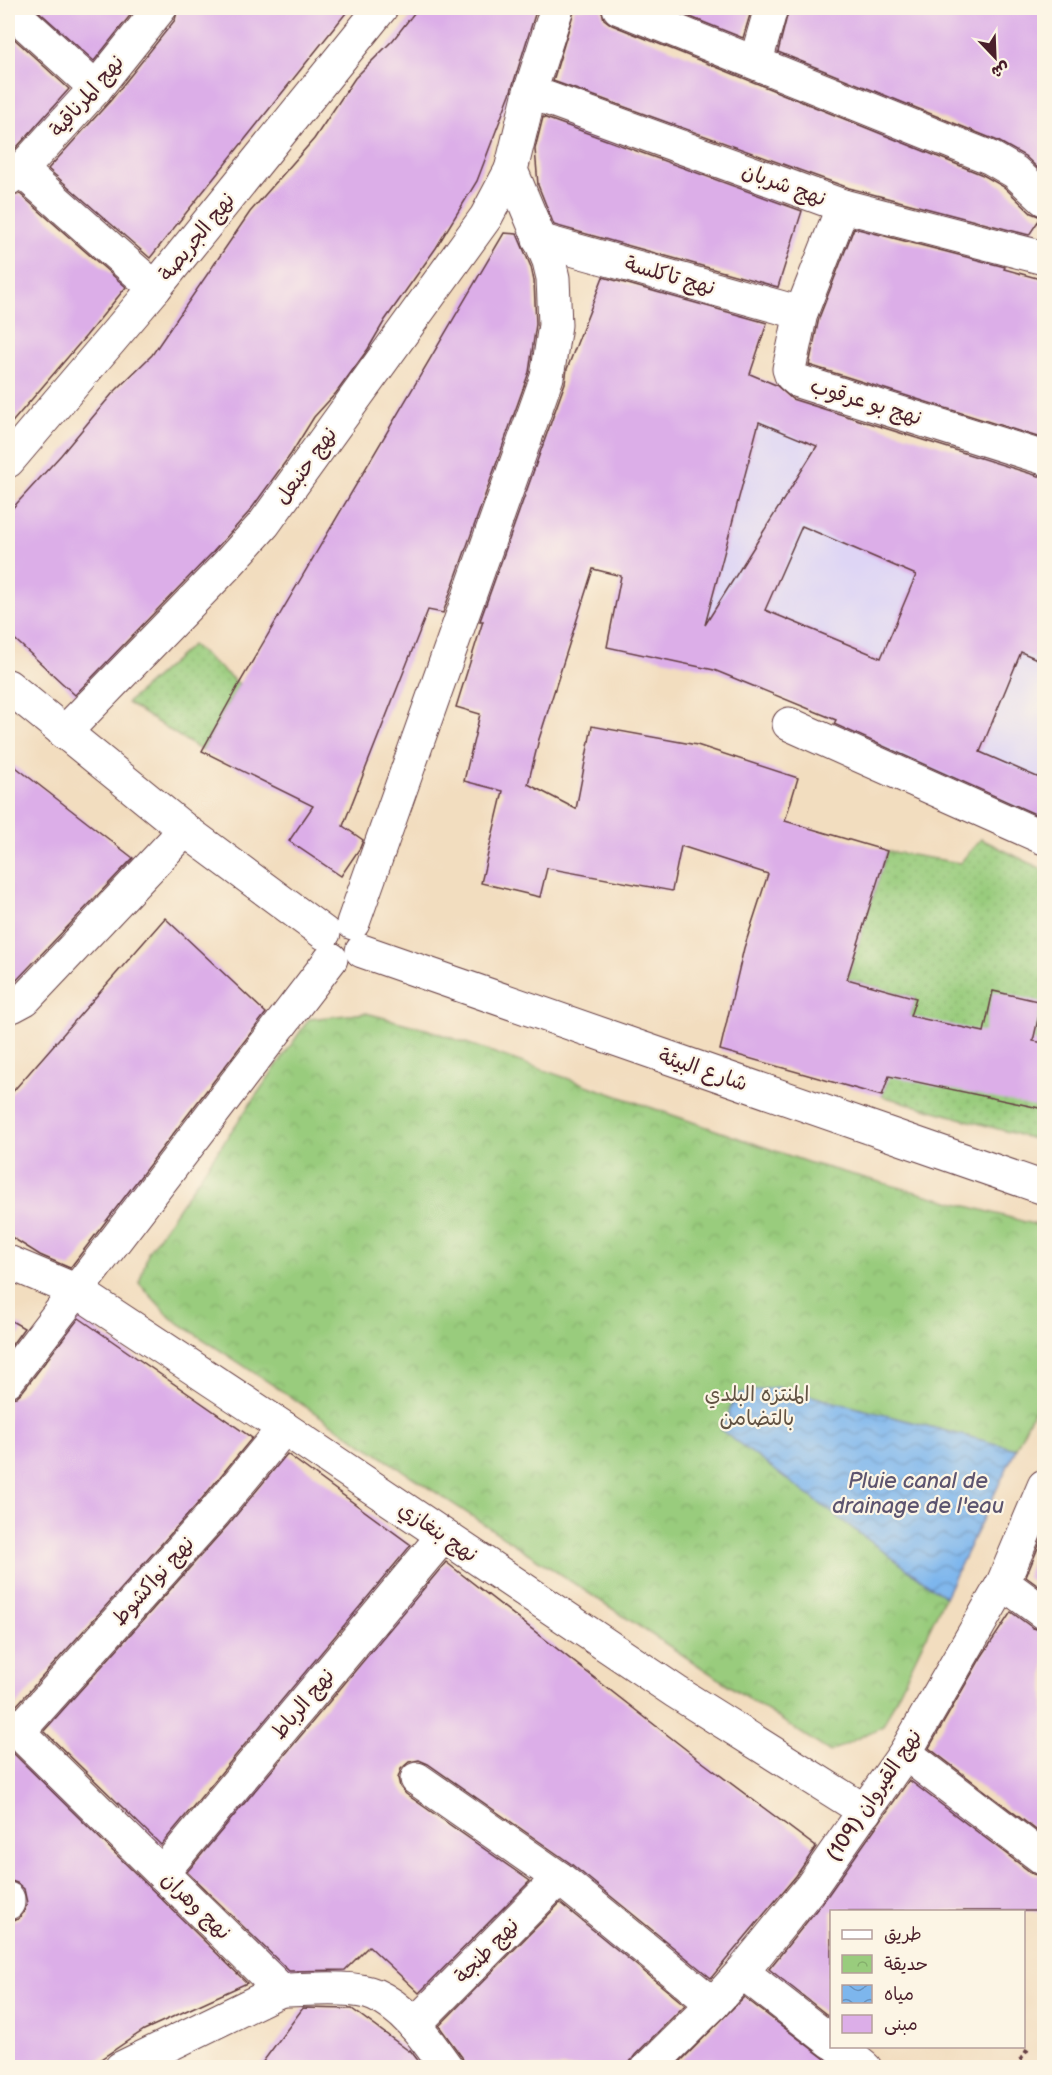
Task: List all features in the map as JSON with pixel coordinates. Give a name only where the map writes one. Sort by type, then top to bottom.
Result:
[{"type":"street","points":[[8,8],[96,88]]},
{"type":"street","name":"نهج المرناقية","points":[[14,174],[96,88],[160,8]]},
{"type":"street","name":"نهج الجريصة","points":[[8,461],[155,288],[381,8]]},
{"type":"street","name":"نهج حنبعل","points":[[63,733],[264,524],[486,217],[512,170],[530,92],[557,8]]},
{"type":"street","points":[[619,8],[756,61],[991,158],[1015,172],[1044,199]]},
{"type":"street","points":[[756,61],[771,8]]},
{"type":"street","name":"نهج شربان","points":[[530,92],[843,206],[1044,258]]},
{"type":"street","points":[[8,1380],[343,942],[548,377],[555,325],[553,278],[549,261],[512,170]]},
{"type":"street","points":[[14,174],[155,288]]},
{"type":"street","name":"نهج بو عرقوب","points":[[843,206],[801,313],[789,369],[791,375],[798,381],[1044,458]]},
{"type":"street","name":"نهج تاكلسة","points":[[539,240],[801,313]]},
{"type":"street","name":"شارع البيئة","points":[[8,686],[185,830],[343,942],[1044,1188]]},
{"type":"street","points":[[789,724],[1044,838]]},
{"type":"street","points":[[8,1006],[25,999],[185,830]]},
{"type":"street","name":"نهج بنغازي","points":[[8,1262],[77,1291],[675,1692],[865,1811]]},
{"type":"street","name":"نهج نواكشوط","points":[[13,1726],[214,1513],[284,1428]]},
{"type":"street","name":"نهج القيروان (109)","points":[[648,2067],[713,2004],[742,1972],[811,1887],[905,1753],[1003,1583],[1044,1486]]},
{"type":"street","name":"نهج الرباط","points":[[162,1873],[443,1536]]},
{"type":"street","points":[[1003,1583],[1044,1613]]},
{"type":"street","name":"نهج وهران","points":[[13,1726],[281,1990]]},
{"type":"street","points":[[905,1753],[1044,1859]]},
{"type":"street","points":[[417,1779],[559,1878],[713,2004]]},
{"type":"street","name":"نهج طنجة","points":[[414,2025],[559,1878]]},
{"type":"street","points":[[742,1972],[830,2041]]},
{"type":"street","points":[[121,2067],[281,1990],[350,1990],[374,1994],[414,2025],[447,2067]]},
{"type":"street","points":[[841,2048],[865,2067]]},
{"type":"path","points":[[1015,2067],[1028,2049]]},
{"type":"shaded area","points":[[759,422],[879,472],[1006,563],[1044,576],[1044,829],[829,737],[836,720],[712,669],[694,666]]},
{"type":"green space","points":[[192,645],[239,684],[202,751],[127,703]]},
{"type":"green space","points":[[981,839],[1044,870],[1044,1142],[882,1096],[916,998],[847,979],[887,851],[960,863]]},
{"type":"green space","name":"المنتزه البلدي بالتضامن","points":[[366,1013],[426,1029],[810,1163],[1044,1227],[1044,1389],[883,1726],[830,1752],[171,1318],[139,1283],[149,1250],[309,1019]]},
{"type":"water","name":"Pluie canal de drainage de l'eau","points":[[777,1387],[1016,1449],[945,1597],[721,1430],[737,1394]]},
{"type":"building","points":[[35,8],[136,8],[94,61]]},
{"type":"building","points":[[178,8],[350,8],[150,258],[48,169],[111,100],[175,20]]},
{"type":"building","points":[[418,8],[537,8],[510,94],[477,181],[436,248],[385,320],[368,349],[336,393],[314,417],[291,454],[249,512],[75,695],[8,633],[8,513],[112,394],[152,355],[250,212],[314,139],[355,78],[393,40]]},
{"type":"building","points":[[575,8],[601,8],[604,19],[612,25],[983,175],[1004,187],[1031,213],[1041,217],[1029,235],[849,188],[553,81]]},
{"type":"building","points":[[668,8],[752,8],[743,38]]},
{"type":"building","points":[[789,8],[1044,8],[1044,174],[1025,156],[998,141],[778,52]]},
{"type":"building","points":[[8,33],[69,89],[8,157]]},
{"type":"building","points":[[543,117],[802,211],[778,287],[554,225],[538,185],[535,149]]},
{"type":"building","points":[[20,194],[126,287],[8,427],[8,197]]},
{"type":"building","points":[[854,228],[1005,267],[1004,269],[1044,280],[1044,439],[809,365],[819,318]]},
{"type":"building","points":[[504,233],[517,234],[531,267],[534,281],[536,324],[529,372],[443,613],[428,610],[343,826],[363,840],[341,876],[289,841],[313,806],[202,751]]},
{"type":"building","points":[[603,277],[767,323],[750,374],[776,385],[792,399],[1044,476],[1044,662],[1021,652],[980,752],[1044,780],[1044,818],[834,724],[836,720],[714,670],[607,647],[621,576],[593,569],[539,739],[528,784],[576,809],[592,726],[697,745],[798,778],[785,821],[887,851],[847,979],[916,998],[910,1016],[984,1032],[993,991],[1042,1002],[1033,1041],[1044,1043],[1044,1109],[889,1076],[882,1096],[720,1050],[744,948],[768,874],[681,846],[672,891],[547,868],[540,897],[481,883],[503,791],[464,781],[480,714],[456,707],[483,621],[480,621],[565,383],[567,369]],"holes":[[[759,422],[817,446],[705,625]],[[802,526],[916,575],[881,658],[765,610]]]},
{"type":"building","points":[[8,761],[133,858],[8,987]]},
{"type":"building","points":[[165,918],[266,1013],[70,1268],[40,1255],[8,1235],[8,1097]]},
{"type":"building","points":[[79,1318],[252,1438],[200,1501],[16,1706],[8,1704],[8,1398],[16,1397],[23,1391]]},
{"type":"building","points":[[8,1319],[24,1328],[8,1350]]},
{"type":"building","points":[[287,1454],[411,1545],[161,1845],[44,1731],[228,1525]]},
{"type":"building","points":[[1044,1533],[1044,1590],[1026,1577]]},
{"type":"building","points":[[446,1562],[697,1758],[816,1847],[796,1876],[711,1978],[570,1863],[419,1760],[409,1762],[401,1769],[398,1778],[400,1787],[406,1794],[530,1881],[419,1993],[369,1946],[345,1970],[289,1971],[187,1872]]},
{"type":"building","points":[[1011,1612],[1033,1628],[1044,1631],[1044,1836],[929,1748],[982,1656]]},
{"type":"building","points":[[8,1748],[247,1983],[144,2030],[89,2067],[8,2067],[8,1922],[18,1919],[27,1903],[24,1889],[8,1880]]},
{"type":"building","points":[[909,1780],[1033,1874],[1044,1877],[1044,1911],[830,1910],[830,2017],[769,1969],[826,1898]]},
{"type":"building","points":[[560,1903],[685,2005],[635,2055],[630,2062],[630,2067],[465,2067],[462,2057],[439,2026]]},
{"type":"building","points":[[744,1997],[825,2059],[831,2067],[675,2067]]},
{"type":"building","points":[[303,2008],[352,2009],[410,2050],[423,2067],[259,2067]]}]
